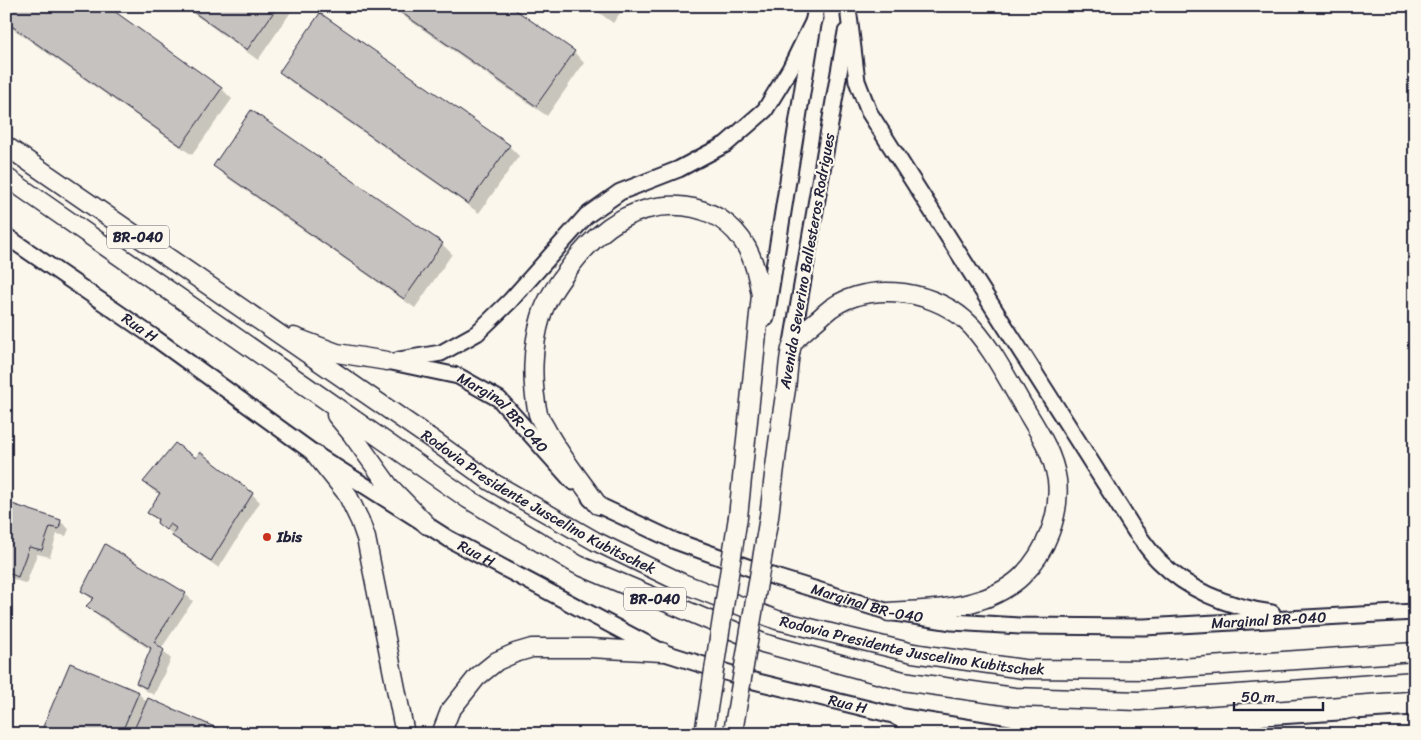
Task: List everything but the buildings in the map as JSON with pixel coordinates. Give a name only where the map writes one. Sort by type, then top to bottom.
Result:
[{"type":"highway","name":"Rodovia Presidente Juscelino Kubitschek","points":[[6,146],[498,486],[595,541],[682,583],[777,620],[913,653],[1024,669],[1151,670],[1415,652]]},
{"type":"highway","name":"Rodovia Presidente Juscelino Kubitschek","points":[[6,177],[468,499],[578,565],[763,643],[903,681],[1014,697],[1139,700],[1415,681]]},
{"type":"highway","points":[[598,505],[555,445],[539,415],[534,379],[535,348],[542,315],[555,288],[589,244],[610,226],[632,214],[657,206],[678,205],[701,209],[717,217],[732,228],[747,247],[757,271],[761,295],[746,445]]},
{"type":"highway","points":[[792,343],[828,310],[842,301],[861,294],[886,291],[923,297],[948,308],[966,320],[997,362],[1044,441],[1052,461],[1057,479],[1058,503],[1054,520],[1048,538],[1022,577],[981,600],[944,609],[889,612]]},
{"type":"highway","points":[[270,328],[337,353],[387,361]]},
{"type":"highway","name":"Avenida Severino Ballesteros Rodrigues","points":[[733,733],[769,517],[792,343]]},
{"type":"highway","points":[[314,391],[351,433],[389,486],[427,525]]},
{"type":"highway","name":"Avenida Severino Ballesteros Rodrigues","points":[[704,734],[738,517],[746,445]]},
{"type":"highway","points":[[315,454],[347,494],[360,520],[366,538],[405,734]]},
{"type":"highway","points":[[441,734],[450,711],[477,677],[497,660],[515,653],[532,648],[589,648],[662,652]]},
{"type":"highway","points":[[897,716],[928,734]]},
{"type":"highway","points":[[1329,734],[1354,728]]},
{"type":"main road","name":"Avenida Severino Ballesteros Rodrigues","points":[[792,343],[849,11]]},
{"type":"main road","points":[[849,11],[857,81],[869,112],[1135,531],[1158,559],[1172,572],[1214,598],[1247,609],[1302,618]]},
{"type":"main road","name":"Avenida Severino Ballesteros Rodrigues","points":[[746,445],[815,12]]},
{"type":"main road","points":[[387,361],[440,353],[477,333],[510,301],[586,216],[620,192],[678,169],[726,144],[765,110],[790,69],[815,12]]},
{"type":"main road","name":"Rua H","points":[[6,236],[155,338],[315,454],[427,525],[498,566],[662,652],[754,681],[897,716],[1008,734]]},
{"type":"main road","name":"Marginal BR-040","points":[[387,361],[458,376],[499,399],[569,478],[598,505],[675,541],[775,577],[889,612],[952,622],[1020,626],[1144,627],[1415,612]]},
{"type":"main road","points":[[1265,734],[1415,724]]},
{"type":"place","name":"Ibis","points":[[267,537]]}]
